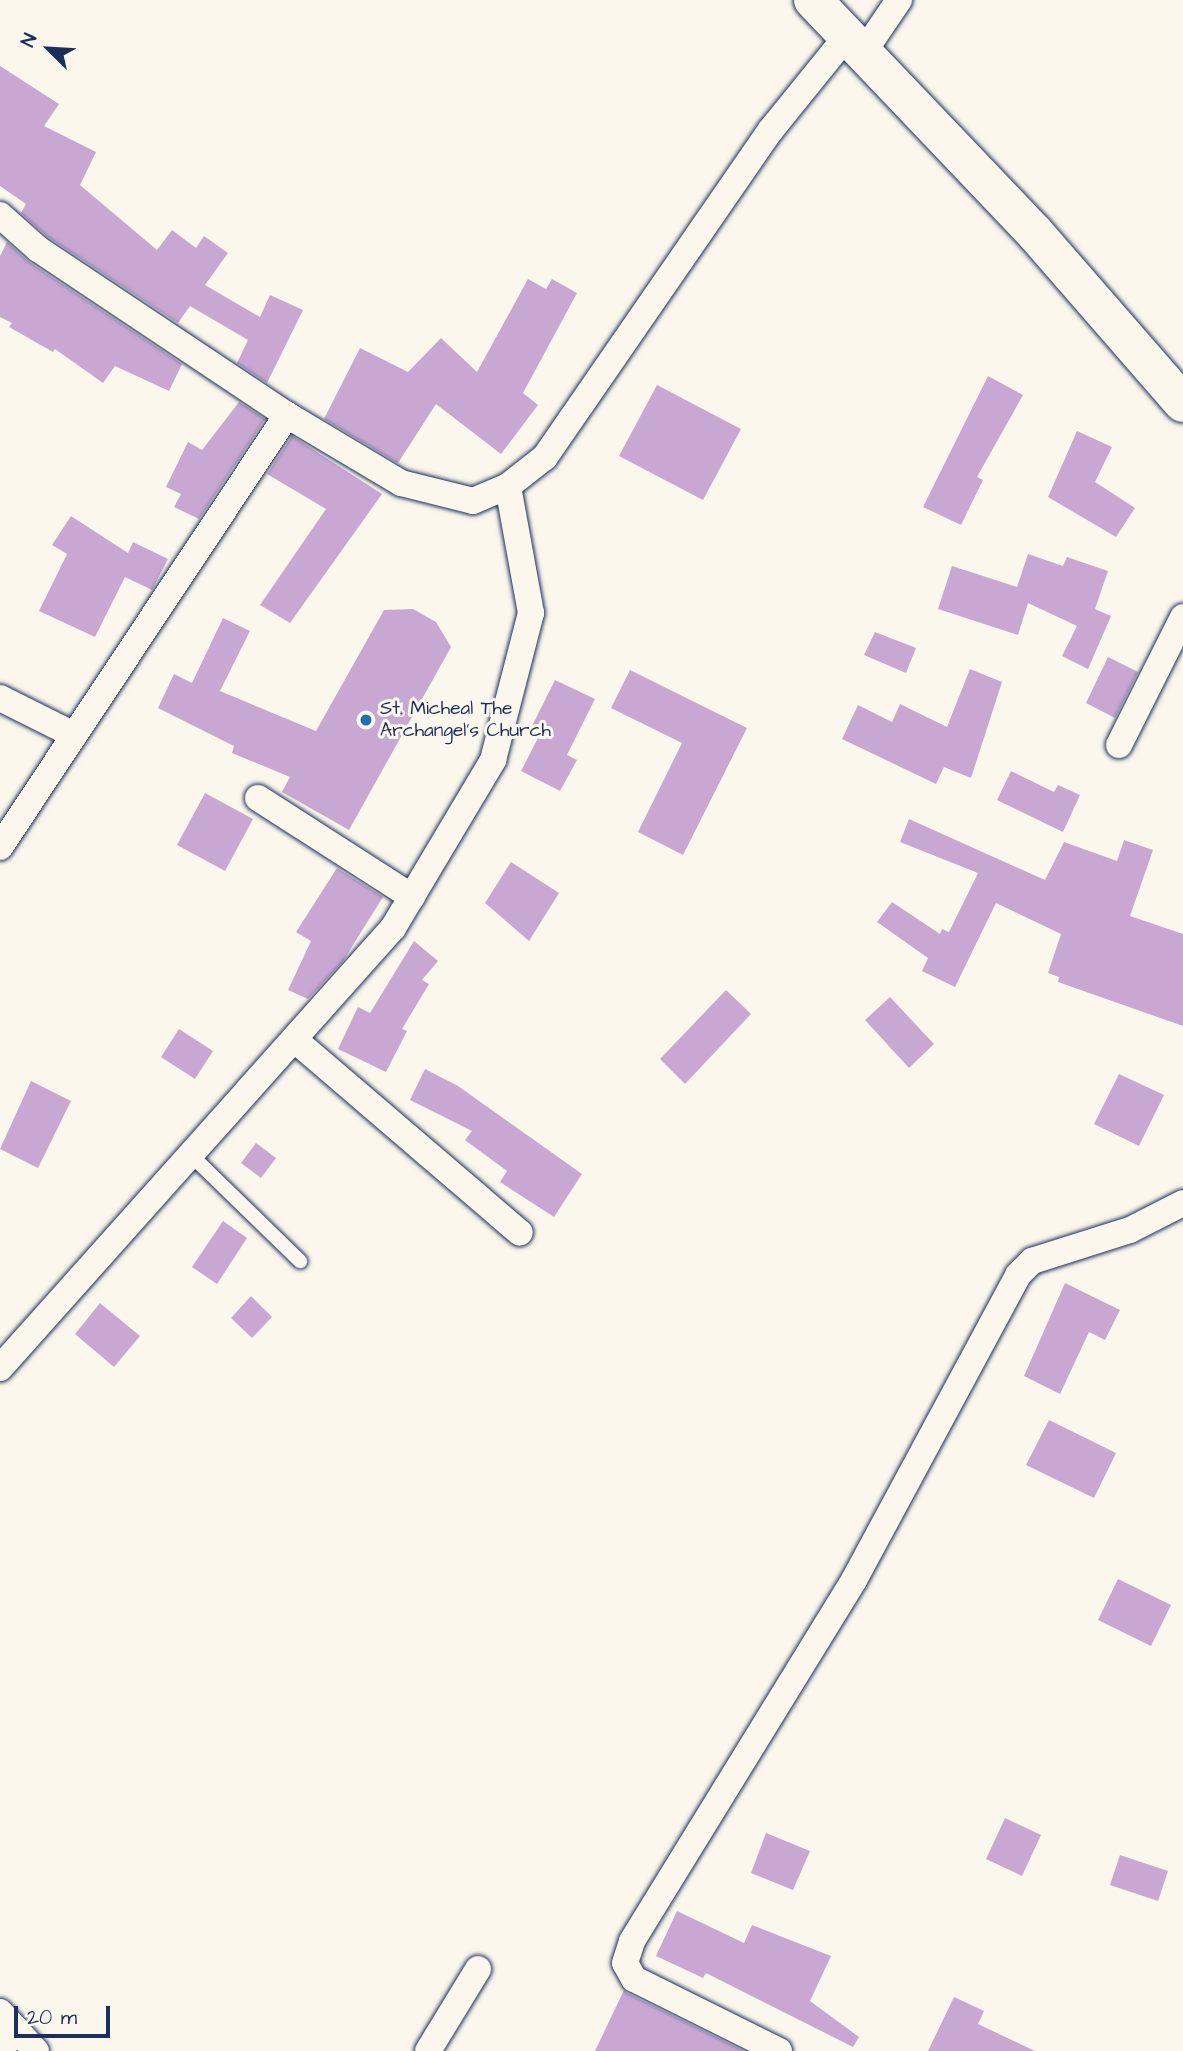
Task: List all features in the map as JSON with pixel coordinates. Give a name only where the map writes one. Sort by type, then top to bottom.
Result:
[{"type":"street","points":[[813,0],[1035,233],[1183,403]]},
{"type":"street","points":[[0,215],[38,248],[287,415],[401,483],[473,501],[508,486],[545,457],[770,131],[899,0]]},
{"type":"street","points":[[0,847],[287,415]]},
{"type":"street","points":[[0,1368],[393,928],[493,760],[515,685],[531,613],[508,486]]},
{"type":"street","points":[[1119,745],[1183,617]]},
{"type":"street","points":[[0,698],[74,735]]},
{"type":"street","points":[[258,798],[412,897]]},
{"type":"street","points":[[295,1040],[520,1233]]},
{"type":"street","points":[[779,2051],[634,1979],[625,1963],[632,1941],[854,1580],[1018,1275],[1043,1256],[1130,1230],[1183,1203]]},
{"type":"street","points":[[428,2051],[478,1969]]},
{"type":"street","points":[[1,2051],[7,2020]]},
{"type":"street","points":[[7,2020],[36,2051]]},
{"type":"lane","points":[[192,1156],[300,1261]]},
{"type":"building","points":[[0,66],[59,104],[44,126],[96,152],[80,185],[157,250],[172,230],[196,248],[204,236],[228,253],[205,285],[260,317],[270,295],[303,310],[267,383],[237,363],[248,340],[190,306],[178,323],[48,237],[21,213],[26,204],[0,186]]},
{"type":"building","points":[[7,242],[29,262],[182,364],[169,391],[115,366],[103,383],[55,349],[53,352],[9,327],[12,323],[0,317],[0,256]]},
{"type":"building","points":[[528,279],[546,289],[552,279],[577,293],[523,393],[538,405],[501,454],[436,404],[398,463],[324,419],[360,348],[408,372],[441,338],[477,372]]},
{"type":"building","points":[[988,376],[1023,395],[977,477],[983,480],[961,525],[923,507]]},
{"type":"building","points":[[657,385],[741,429],[703,500],[619,456]]},
{"type":"building","points":[[239,402],[265,419],[199,519],[174,507],[181,494],[166,487],[188,442],[202,450]]},
{"type":"building","points":[[1077,431],[1112,447],[1095,482],[1135,508],[1116,537],[1048,497]]},
{"type":"building","points":[[292,436],[382,494],[290,623],[260,605],[326,509],[267,474]]},
{"type":"building","points":[[71,516],[128,553],[133,542],[168,559],[152,590],[125,577],[95,637],[39,611],[67,554],[52,545]]},
{"type":"building","points":[[1028,554],[1063,566],[1067,557],[1108,571],[1095,609],[1111,616],[1088,669],[1062,656],[1077,626],[1028,603],[1018,635],[938,609],[952,566],[1017,587]]},
{"type":"building","name":"St. Micheal The Archangel's Church","points":[[413,609],[436,622],[451,647],[349,830],[282,792],[290,777],[232,753],[234,746],[158,708],[174,674],[192,683],[223,618],[250,631],[220,691],[316,731],[384,610]]},
{"type":"building","points":[[875,632],[916,648],[906,673],[864,655]]},
{"type":"building","points":[[1108,657],[1138,672],[1115,718],[1086,703]]},
{"type":"building","points":[[970,669],[1002,682],[971,778],[944,767],[936,784],[842,739],[858,705],[892,722],[900,704],[947,727]]},
{"type":"building","points":[[630,670],[747,728],[683,855],[638,832],[682,743],[611,708]]},
{"type":"building","points":[[555,680],[595,699],[567,755],[577,760],[560,791],[521,771],[539,736],[529,732]]},
{"type":"building","points":[[1011,771],[1054,792],[1058,785],[1080,795],[1063,832],[997,800]]},
{"type":"building","points":[[205,793],[253,819],[225,871],[177,845]]},
{"type":"building","points":[[909,819],[1045,880],[1064,842],[1117,861],[1124,840],[1153,850],[1130,916],[1183,934],[1183,1026],[1058,982],[1059,977],[1048,973],[1061,934],[996,903],[955,987],[922,971],[928,958],[877,922],[892,902],[940,934],[942,929],[949,932],[978,873],[900,842]]},
{"type":"building","points":[[511,862],[559,893],[529,941],[485,903]]},
{"type":"building","points":[[337,868],[383,897],[343,961],[308,999],[288,990],[311,941],[296,932]]},
{"type":"building","points":[[414,941],[438,961],[422,980],[429,984],[402,1029],[407,1031],[386,1072],[338,1049],[358,1007],[370,1013]]},
{"type":"building","points":[[726,990],[751,1014],[685,1084],[660,1059]]},
{"type":"building","points":[[890,997],[934,1044],[909,1068],[865,1020]]},
{"type":"building","points":[[179,1029],[213,1051],[195,1079],[161,1057]]},
{"type":"building","points":[[425,1069],[458,1086],[582,1174],[554,1217],[500,1182],[507,1171],[465,1140],[472,1131],[410,1100]]},
{"type":"building","points":[[1119,1074],[1164,1095],[1139,1146],[1094,1124]]},
{"type":"building","points":[[31,1081],[71,1101],[38,1168],[0,1149]]},
{"type":"building","points":[[256,1143],[276,1158],[261,1178],[241,1163]]},
{"type":"building","points":[[223,1221],[247,1238],[217,1284],[192,1267]]},
{"type":"building","points":[[1065,1283],[1120,1310],[1105,1340],[1089,1332],[1060,1394],[1024,1376]]},
{"type":"building","points":[[251,1296],[272,1317],[252,1338],[231,1318]]},
{"type":"building","points":[[100,1303],[140,1336],[114,1367],[75,1334]]},
{"type":"building","points":[[1049,1420],[1116,1453],[1094,1498],[1026,1465]]},
{"type":"building","points":[[1118,1579],[1171,1605],[1151,1646],[1098,1620]]},
{"type":"building","points":[[1005,1818],[1041,1835],[1022,1876],[986,1859]]},
{"type":"building","points":[[766,1833],[810,1851],[793,1890],[751,1873]]},
{"type":"building","points":[[1120,1855],[1168,1871],[1158,1901],[1110,1885]]},
{"type":"building","points":[[677,1911],[744,1943],[752,1925],[831,1956],[810,2001],[859,2037],[853,2047],[706,1973],[703,1978],[656,1956]]},
{"type":"building","points":[[624,1990],[627,1993],[744,2051],[595,2051]]},
{"type":"building","points":[[954,1997],[984,2011],[978,2024],[1035,2051],[928,2051]]},
{"type":"place","name":"St. Micheal The Archangel's Church","points":[[366,720]]}]
